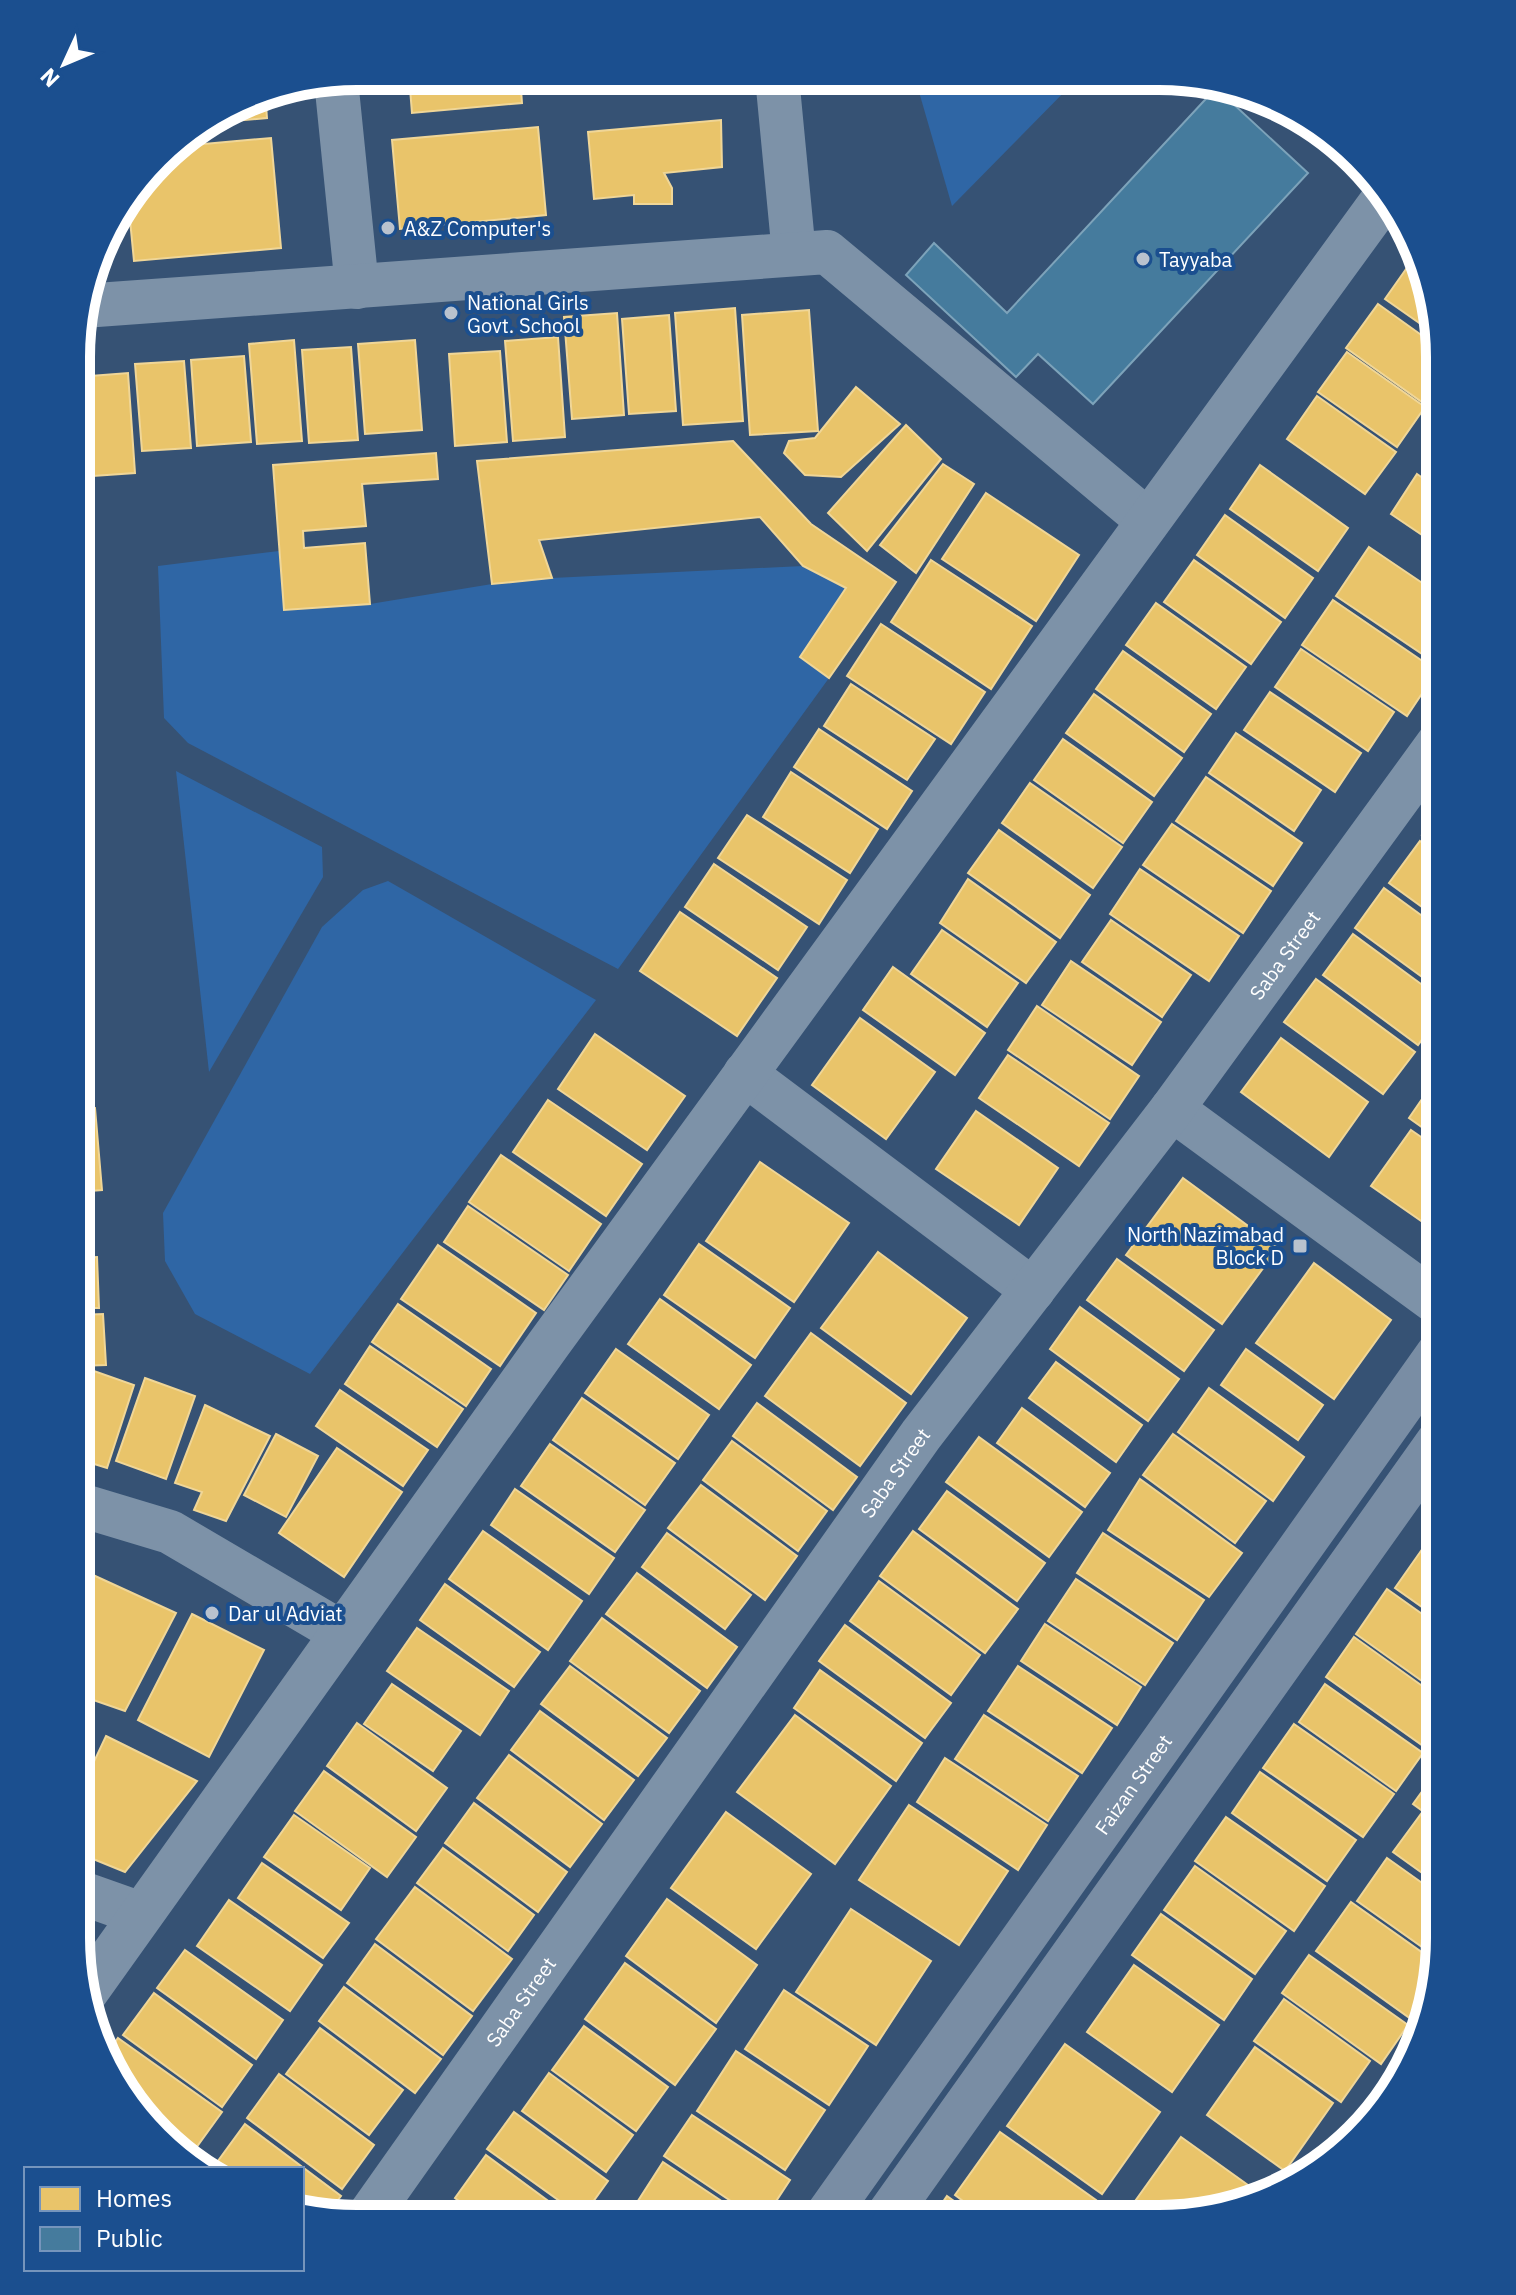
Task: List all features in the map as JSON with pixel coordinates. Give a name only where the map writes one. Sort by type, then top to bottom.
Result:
[{"type":"street","points":[[778,90],[794,254]]},
{"type":"street","points":[[337,91],[357,287]]},
{"type":"street","points":[[94,1982],[745,1074],[1378,206]]},
{"type":"street","points":[[95,305],[827,252],[1147,520]]},
{"type":"street","name":"Saba Street","points":[[376,2205],[912,1448],[1172,1109],[1426,761]]},
{"type":"street","points":[[745,1074],[1033,1290]]},
{"type":"street","points":[[1172,1109],[1425,1294]]},
{"type":"street","name":"Faizan Street","points":[[834,2205],[1425,1372]]},
{"type":"street","points":[[895,2205],[1425,1460]]},
{"type":"street","points":[[90,1508],[170,1532],[342,1633]]},
{"type":"street","points":[[90,1896],[141,1914]]},
{"type":"shaded area","points":[[919,90],[1066,90],[952,206]]},
{"type":"shaded area","points":[[279,551],[284,610],[370,604],[492,584],[552,578],[803,566],[846,588],[800,657],[829,678],[618,969],[188,743],[164,718],[158,566]]},
{"type":"shaded area","points":[[176,771],[322,847],[323,877],[209,1072]]},
{"type":"shaded area","points":[[388,881],[596,1000],[310,1374],[195,1314],[165,1261],[163,1213],[322,927],[363,890]]},
{"type":"building: Homes","points":[[410,91],[521,91],[522,103],[412,113]]},
{"type":"building: Homes","points":[[587,91],[622,91],[587,94]]},
{"type":"building: Homes","points":[[266,106],[267,118],[233,121]]},
{"type":"building: Homes","points":[[721,120],[722,167],[664,173],[672,188],[672,204],[634,204],[634,195],[594,199],[588,132]]},
{"type":"building: Homes","points":[[538,127],[546,215],[400,229],[392,140]]},
{"type":"building: Homes","points":[[271,138],[281,248],[134,261],[130,218],[156,181],[196,145]]},
{"type":"building: Homes","points":[[1175,153],[1184,157],[1188,166],[1184,175],[1175,179],[1166,175],[1162,166],[1166,157]]},
{"type":"building: Homes","points":[[1132,200],[1146,205],[1151,219],[1146,233],[1132,238],[1118,233],[1113,219],[1118,205]]},
{"type":"building: Homes","points":[[1072,261],[1082,261],[1089,268],[1089,278],[1082,285],[1072,285],[1065,278],[1065,268]]},
{"type":"building: Homes","points":[[1409,265],[1424,326],[1385,299]]},
{"type":"building: Homes","points":[[1378,304],[1425,338],[1426,405],[1346,348]]},
{"type":"building: Homes","points":[[735,308],[743,421],[683,425],[675,313]]},
{"type":"building: Homes","points":[[809,310],[818,431],[750,435],[742,315]]},
{"type":"building: Homes","points":[[617,313],[624,415],[572,419],[564,317]]},
{"type":"building: Homes","points":[[669,315],[676,411],[629,414],[622,319]]},
{"type":"building: Homes","points":[[558,337],[565,437],[513,441],[505,341]]},
{"type":"building: Homes","points":[[294,340],[302,441],[257,444],[249,344]]},
{"type":"building: Homes","points":[[415,340],[422,430],[365,434],[358,344]]},
{"type":"building: Homes","points":[[351,347],[358,440],[309,443],[302,350]]},
{"type":"building: Homes","points":[[500,351],[507,442],[455,446],[449,354]]},
{"type":"building: Homes","points":[[1347,352],[1425,407],[1397,447],[1318,392]]},
{"type":"building: Homes","points":[[244,356],[251,442],[197,446],[191,360]]},
{"type":"building: Homes","points":[[184,361],[191,448],[142,451],[135,364]]},
{"type":"building: Homes","points":[[128,373],[135,473],[90,476],[90,376]]},
{"type":"building: Homes","points":[[856,387],[900,424],[841,477],[805,475],[784,453],[789,441],[815,438]]},
{"type":"building: Homes","points":[[1317,396],[1396,452],[1365,494],[1287,439]]},
{"type":"building: Homes","points":[[906,425],[941,459],[867,551],[828,513]]},
{"type":"building: Homes","points":[[733,441],[811,524],[896,582],[829,678],[800,657],[846,588],[803,566],[760,517],[539,540],[552,578],[492,584],[477,461]]},
{"type":"building: Homes","points":[[436,453],[438,479],[362,484],[366,526],[303,531],[304,548],[365,543],[370,604],[284,610],[273,465]]},
{"type":"building: Homes","points":[[943,464],[974,484],[916,573],[880,545]]},
{"type":"building: Homes","points":[[1260,465],[1348,528],[1318,571],[1230,509]]},
{"type":"building: Homes","points":[[1417,474],[1426,480],[1426,537],[1391,514]]},
{"type":"building: Homes","points":[[986,493],[1079,555],[1036,621],[942,559]]},
{"type":"building: Homes","points":[[1225,515],[1313,578],[1285,618],[1197,555]]},
{"type":"building: Homes","points":[[1369,547],[1426,585],[1426,656],[1336,596]]},
{"type":"building: Homes","points":[[931,560],[1032,626],[991,689],[891,622]]},
{"type":"building: Homes","points":[[1194,560],[1281,622],[1251,664],[1164,602]]},
{"type":"building: Homes","points":[[1333,600],[1426,663],[1426,688],[1407,716],[1302,645]]},
{"type":"building: Homes","points":[[1156,603],[1246,667],[1216,709],[1126,645]]},
{"type":"building: Homes","points":[[881,624],[985,692],[951,744],[847,676]]},
{"type":"building: Homes","points":[[1301,649],[1394,712],[1368,751],[1275,687]]},
{"type":"building: Homes","points":[[1123,651],[1211,714],[1184,752],[1096,689]]},
{"type":"building: Homes","points":[[851,684],[935,739],[907,780],[824,726]]},
{"type":"building: Homes","points":[[1270,692],[1361,753],[1335,792],[1244,730]]},
{"type":"building: Homes","points":[[1094,694],[1182,758],[1154,796],[1066,733]]},
{"type":"building: Homes","points":[[819,729],[912,791],[887,829],[794,767]]},
{"type":"building: Homes","points":[[1236,733],[1321,790],[1294,831],[1209,773]]},
{"type":"building: Homes","points":[[1063,739],[1152,802],[1123,843],[1034,780]]},
{"type":"building: Homes","points":[[791,772],[878,829],[850,873],[763,817]]},
{"type":"building: Homes","points":[[1206,777],[1302,843],[1273,886],[1176,821]]},
{"type":"building: Homes","points":[[1030,783],[1122,847],[1093,888],[1002,823]]},
{"type":"building: Homes","points":[[747,815],[847,880],[819,924],[718,858]]},
{"type":"building: Homes","points":[[1172,824],[1271,891],[1243,933],[1143,865]]},
{"type":"building: Homes","points":[[999,830],[1090,895],[1060,938],[968,873]]},
{"type":"building: Homes","points":[[1420,841],[1426,845],[1426,910],[1389,883]]},
{"type":"building: Homes","points":[[714,864],[807,927],[778,970],[685,907]]},
{"type":"building: Homes","points":[[1140,869],[1239,936],[1209,981],[1110,914]]},
{"type":"building: Homes","points":[[968,879],[1056,942],[1026,983],[940,923]]},
{"type":"building: Homes","points":[[1384,888],[1426,918],[1426,980],[1355,928]]},
{"type":"building: Homes","points":[[680,912],[777,978],[737,1036],[640,971]]},
{"type":"building: Homes","points":[[1111,920],[1191,975],[1162,1017],[1082,962]]},
{"type":"building: Homes","points":[[942,930],[1018,983],[987,1027],[911,974]]},
{"type":"building: Homes","points":[[1353,934],[1426,987],[1426,1035],[1418,1045],[1323,975]]},
{"type":"building: Homes","points":[[1071,961],[1161,1022],[1132,1065],[1042,1005]]},
{"type":"building: Homes","points":[[893,967],[985,1033],[955,1075],[863,1010]]},
{"type":"building: Homes","points":[[1316,979],[1415,1052],[1383,1094],[1284,1022]]},
{"type":"building: Homes","points":[[1037,1006],[1139,1076],[1110,1119],[1008,1050]]},
{"type":"building: Homes","points":[[860,1018],[935,1072],[886,1139],[812,1085]]},
{"type":"building: Homes","points":[[595,1034],[685,1096],[647,1150],[558,1089]]},
{"type":"building: Homes","points":[[1281,1038],[1368,1102],[1329,1157],[1241,1092]]},
{"type":"building: Homes","points":[[1008,1055],[1109,1123],[1079,1166],[979,1098]]},
{"type":"building: Homes","points":[[1426,1094],[1426,1130],[1409,1118]]},
{"type":"building: Homes","points":[[548,1100],[642,1164],[606,1216],[513,1152]]},
{"type":"building: Homes","points":[[95,1108],[102,1190],[90,1191],[90,1109]]},
{"type":"building: Homes","points":[[976,1111],[1058,1168],[1019,1225],[936,1169]]},
{"type":"building: Homes","points":[[1411,1130],[1426,1140],[1425,1224],[1371,1186]]},
{"type":"building: Homes","points":[[501,1155],[601,1224],[569,1271],[469,1202]]},
{"type":"building: Homes","points":[[760,1162],[849,1223],[794,1302],[706,1241]]},
{"type":"building: Homes","points":[[1183,1178],[1278,1248],[1222,1324],[1126,1255]]},
{"type":"building: Homes","points":[[468,1206],[568,1275],[544,1310],[444,1242]]},
{"type":"building: Homes","points":[[699,1244],[790,1308],[755,1358],[664,1295]]},
{"type":"building: Homes","points":[[438,1245],[536,1313],[500,1366],[401,1299]]},
{"type":"building: Homes","points":[[878,1252],[967,1318],[911,1394],[821,1328]]},
{"type":"building: Homes","points":[[90,1257],[97,1257],[99,1308],[90,1308]]},
{"type":"building: Homes","points":[[1117,1259],[1214,1330],[1184,1371],[1087,1300]]},
{"type":"building: Homes","points":[[1314,1263],[1391,1320],[1334,1399],[1256,1343]]},
{"type":"building: Homes","points":[[660,1299],[751,1365],[719,1409],[628,1344]]},
{"type":"building: Homes","points":[[398,1304],[491,1369],[466,1406],[372,1342]]},
{"type":"building: Homes","points":[[1080,1307],[1179,1379],[1148,1421],[1050,1349]]},
{"type":"building: Homes","points":[[90,1314],[103,1314],[106,1365],[90,1366]]},
{"type":"building: Homes","points":[[811,1333],[906,1403],[860,1466],[765,1396]]},
{"type":"building: Homes","points":[[370,1346],[463,1409],[437,1447],[345,1384]]},
{"type":"building: Homes","points":[[616,1349],[709,1415],[678,1459],[585,1393]]},
{"type":"building: Homes","points":[[1246,1349],[1323,1405],[1298,1440],[1221,1385]]},
{"type":"building: Homes","points":[[1056,1362],[1142,1425],[1116,1462],[1029,1398]]},
{"type":"building: Homes","points":[[91,1370],[134,1385],[107,1468],[91,1463],[90,1466]]},
{"type":"building: Homes","points":[[145,1378],[195,1396],[166,1479],[116,1461]]},
{"type":"building: Homes","points":[[1209,1388],[1304,1457],[1273,1501],[1178,1432]]},
{"type":"building: Homes","points":[[340,1390],[428,1450],[403,1486],[316,1426]]},
{"type":"building: Homes","points":[[582,1398],[675,1463],[645,1505],[553,1440]]},
{"type":"building: Homes","points":[[757,1403],[857,1477],[833,1510],[733,1436]]},
{"type":"building: Homes","points":[[205,1405],[270,1436],[226,1521],[194,1510],[202,1492],[175,1483]]},
{"type":"building: Homes","points":[[1022,1408],[1110,1473],[1085,1507],[997,1443]]},
{"type":"building: Homes","points":[[276,1434],[318,1456],[286,1517],[244,1495]]},
{"type":"building: Homes","points":[[1173,1434],[1266,1501],[1235,1543],[1143,1475]]},
{"type":"building: Homes","points":[[979,1437],[1082,1512],[1049,1557],[946,1482]]},
{"type":"building: Homes","points":[[732,1441],[827,1511],[798,1551],[703,1480]]},
{"type":"building: Homes","points":[[550,1444],[645,1510],[615,1552],[521,1486]]},
{"type":"building: Homes","points":[[337,1448],[402,1492],[344,1577],[279,1533]]},
{"type":"building: Homes","points":[[1140,1479],[1242,1553],[1209,1597],[1108,1530]]},
{"type":"building: Homes","points":[[701,1485],[797,1556],[765,1600],[668,1528]]},
{"type":"building: Homes","points":[[515,1489],[614,1558],[589,1594],[491,1525]]},
{"type":"building: Homes","points":[[947,1491],[1045,1563],[1017,1601],[919,1529]]},
{"type":"building: Homes","points":[[483,1531],[582,1601],[548,1650],[449,1579]]},
{"type":"building: Homes","points":[[913,1531],[1018,1609],[985,1653],[880,1576]]},
{"type":"building: Homes","points":[[667,1533],[751,1595],[725,1629],[642,1567]]},
{"type":"building: Homes","points":[[1103,1533],[1204,1600],[1177,1640],[1077,1573]]},
{"type":"building: Homes","points":[[1423,1548],[1425,1549],[1425,1609],[1395,1588]]},
{"type":"building: Homes","points":[[637,1573],[737,1647],[707,1688],[606,1614]]},
{"type":"building: Homes","points":[[93,1575],[176,1613],[125,1711],[90,1699],[90,1586]]},
{"type":"building: Homes","points":[[1076,1579],[1173,1643],[1145,1685],[1048,1621]]},
{"type":"building: Homes","points":[[879,1581],[980,1655],[951,1695],[850,1621]]},
{"type":"building: Homes","points":[[445,1584],[540,1652],[514,1687],[420,1620]]},
{"type":"building: Homes","points":[[1387,1589],[1425,1616],[1425,1683],[1356,1634]]},
{"type":"building: Homes","points":[[192,1614],[264,1650],[209,1757],[138,1720]]},
{"type":"building: Homes","points":[[602,1618],[700,1691],[669,1733],[570,1661]]},
{"type":"building: Homes","points":[[1045,1624],[1141,1687],[1117,1725],[1021,1661]]},
{"type":"building: Homes","points":[[845,1625],[951,1703],[925,1738],[819,1661]]},
{"type":"building: Homes","points":[[417,1628],[509,1691],[480,1735],[387,1671]]},
{"type":"building: Homes","points":[[1354,1637],[1425,1688],[1425,1747],[1326,1677]]},
{"type":"building: Homes","points":[[570,1666],[667,1738],[638,1776],[541,1704]]},
{"type":"building: Homes","points":[[1018,1666],[1112,1728],[1082,1773],[988,1711]]},
{"type":"building: Homes","points":[[820,1670],[922,1743],[896,1781],[794,1708]]},
{"type":"building: Homes","points":[[392,1684],[461,1731],[433,1771],[364,1724]]},
{"type":"building: Homes","points":[[1325,1684],[1423,1753],[1396,1791],[1299,1722]]},
{"type":"building: Homes","points":[[540,1711],[634,1780],[604,1820],[511,1750]]},
{"type":"building: Homes","points":[[795,1715],[891,1786],[835,1864],[737,1792]]},
{"type":"building: Homes","points":[[984,1715],[1078,1776],[1048,1821],[955,1759]]},
{"type":"building: Homes","points":[[357,1723],[447,1788],[416,1831],[327,1766]]},
{"type":"building: Homes","points":[[1294,1724],[1394,1794],[1363,1837],[1263,1768]]},
{"type":"building: Homes","points":[[106,1736],[197,1781],[125,1872],[90,1858],[90,1770]]},
{"type":"building: Homes","points":[[509,1755],[602,1824],[570,1867],[477,1798]]},
{"type":"building: Homes","points":[[945,1758],[1047,1825],[1018,1870],[917,1802]]},
{"type":"building: Homes","points":[[324,1771],[416,1837],[387,1877],[295,1811]]},
{"type":"building: Homes","points":[[1260,1772],[1356,1840],[1327,1881],[1232,1813]]},
{"type":"building: Homes","points":[[1425,1787],[1425,1813],[1413,1804]]},
{"type":"building: Homes","points":[[474,1803],[567,1872],[538,1912],[445,1843]]},
{"type":"building: Homes","points":[[909,1805],[1008,1871],[959,1945],[859,1880]]},
{"type":"building: Homes","points":[[726,1812],[811,1874],[756,1949],[671,1888]]},
{"type":"building: Homes","points":[[1421,1814],[1425,1817],[1425,1875],[1393,1852]]},
{"type":"building: Homes","points":[[294,1815],[370,1868],[341,1910],[264,1857]]},
{"type":"building: Homes","points":[[1226,1817],[1325,1886],[1294,1931],[1195,1861]]},
{"type":"building: Homes","points":[[443,1848],[534,1915],[508,1951],[417,1883]]},
{"type":"building: Homes","points":[[1387,1858],[1425,1885],[1425,1949],[1357,1901]]},
{"type":"building: Homes","points":[[262,1863],[349,1923],[323,1958],[238,1898]]},
{"type":"building: Homes","points":[[1195,1866],[1286,1931],[1255,1974],[1164,1910]]},
{"type":"building: Homes","points":[[415,1887],[512,1959],[473,2011],[376,1939]]},
{"type":"building: Homes","points":[[667,1899],[757,1965],[716,2023],[626,1956]]},
{"type":"building: Homes","points":[[229,1900],[322,1965],[290,2011],[197,1946]]},
{"type":"building: Homes","points":[[1351,1902],[1425,1954],[1415,2014],[1411,2019],[1316,1951]]},
{"type":"building: Homes","points":[[851,1909],[931,1961],[876,2045],[796,1992]]},
{"type":"building: Homes","points":[[1161,1914],[1252,1979],[1224,2020],[1132,1955]]},
{"type":"building: Homes","points":[[375,1944],[472,2016],[443,2055],[347,1983]]},
{"type":"building: Homes","points":[[185,1950],[283,2020],[256,2059],[157,1988]]},
{"type":"building: Homes","points":[[1309,1955],[1408,2025],[1381,2064],[1282,1993]]},
{"type":"building: Homes","points":[[625,1963],[716,2029],[675,2085],[585,2019]]},
{"type":"building: Homes","points":[[1134,1965],[1219,2025],[1172,2092],[1087,2032]]},
{"type":"building: Homes","points":[[344,1987],[441,2059],[415,2093],[319,2021]]},
{"type":"building: Homes","points":[[784,1990],[868,2046],[829,2105],[745,2049]]},
{"type":"building: Homes","points":[[154,1993],[252,2065],[222,2107],[123,2035]]},
{"type":"building: Homes","points":[[1284,1999],[1370,2061],[1341,2102],[1254,2041]]},
{"type":"building: Homes","points":[[584,2026],[668,2087],[636,2131],[552,2070]]},
{"type":"building: Homes","points":[[320,2028],[403,2090],[369,2135],[286,2074]]},
{"type":"building: Homes","points":[[118,2038],[222,2112],[195,2150],[168,2127],[145,2100],[113,2045]]},
{"type":"building: Homes","points":[[1065,2044],[1160,2112],[1102,2194],[1007,2126]]},
{"type":"building: Homes","points":[[1255,2047],[1333,2103],[1285,2171],[1207,2115]]},
{"type":"building: Homes","points":[[736,2051],[825,2110],[785,2170],[697,2111]]},
{"type":"building: Homes","points":[[549,2073],[633,2135],[606,2172],[522,2111]]},
{"type":"building: Homes","points":[[279,2074],[374,2145],[342,2189],[247,2118]]},
{"type":"building: Homes","points":[[514,2112],[608,2181],[591,2205],[565,2205],[487,2149]]},
{"type":"building: Homes","points":[[692,2115],[790,2180],[774,2205],[737,2205],[664,2156]]},
{"type":"building: Homes","points":[[245,2124],[302,2167],[221,2167],[216,2164]]},
{"type":"building: Homes","points":[[1000,2132],[1096,2200],[1093,2205],[968,2205],[955,2195]]},
{"type":"building: Homes","points":[[1181,2137],[1252,2188],[1211,2200],[1133,2204]]},
{"type":"building: Homes","points":[[486,2155],[554,2205],[464,2205],[455,2198]]},
{"type":"building: Homes","points":[[663,2162],[728,2205],[638,2205]]},
{"type":"building: Homes","points":[[304,2168],[341,2196],[335,2204],[304,2199]]},
{"type":"building: Homes","points":[[947,2196],[960,2205],[941,2205]]},
{"type":"building: Public","name":"Tayyaba","points":[[1209,95],[1228,99],[1308,173],[1093,404],[1038,354],[1016,377],[906,275],[934,243],[1007,313]]},
{"type":"place","name":"A&Z Computer's","points":[[388,228]]},
{"type":"place","name":"Tayyaba","points":[[1143,259]]},
{"type":"place","name":"National Girls Govt. School","points":[[451,313]]},
{"type":"place","name":"North Nazimabad Block D","points":[[1300,1246]]},
{"type":"place","name":"Dar ul Adviat","points":[[212,1613]]}]
